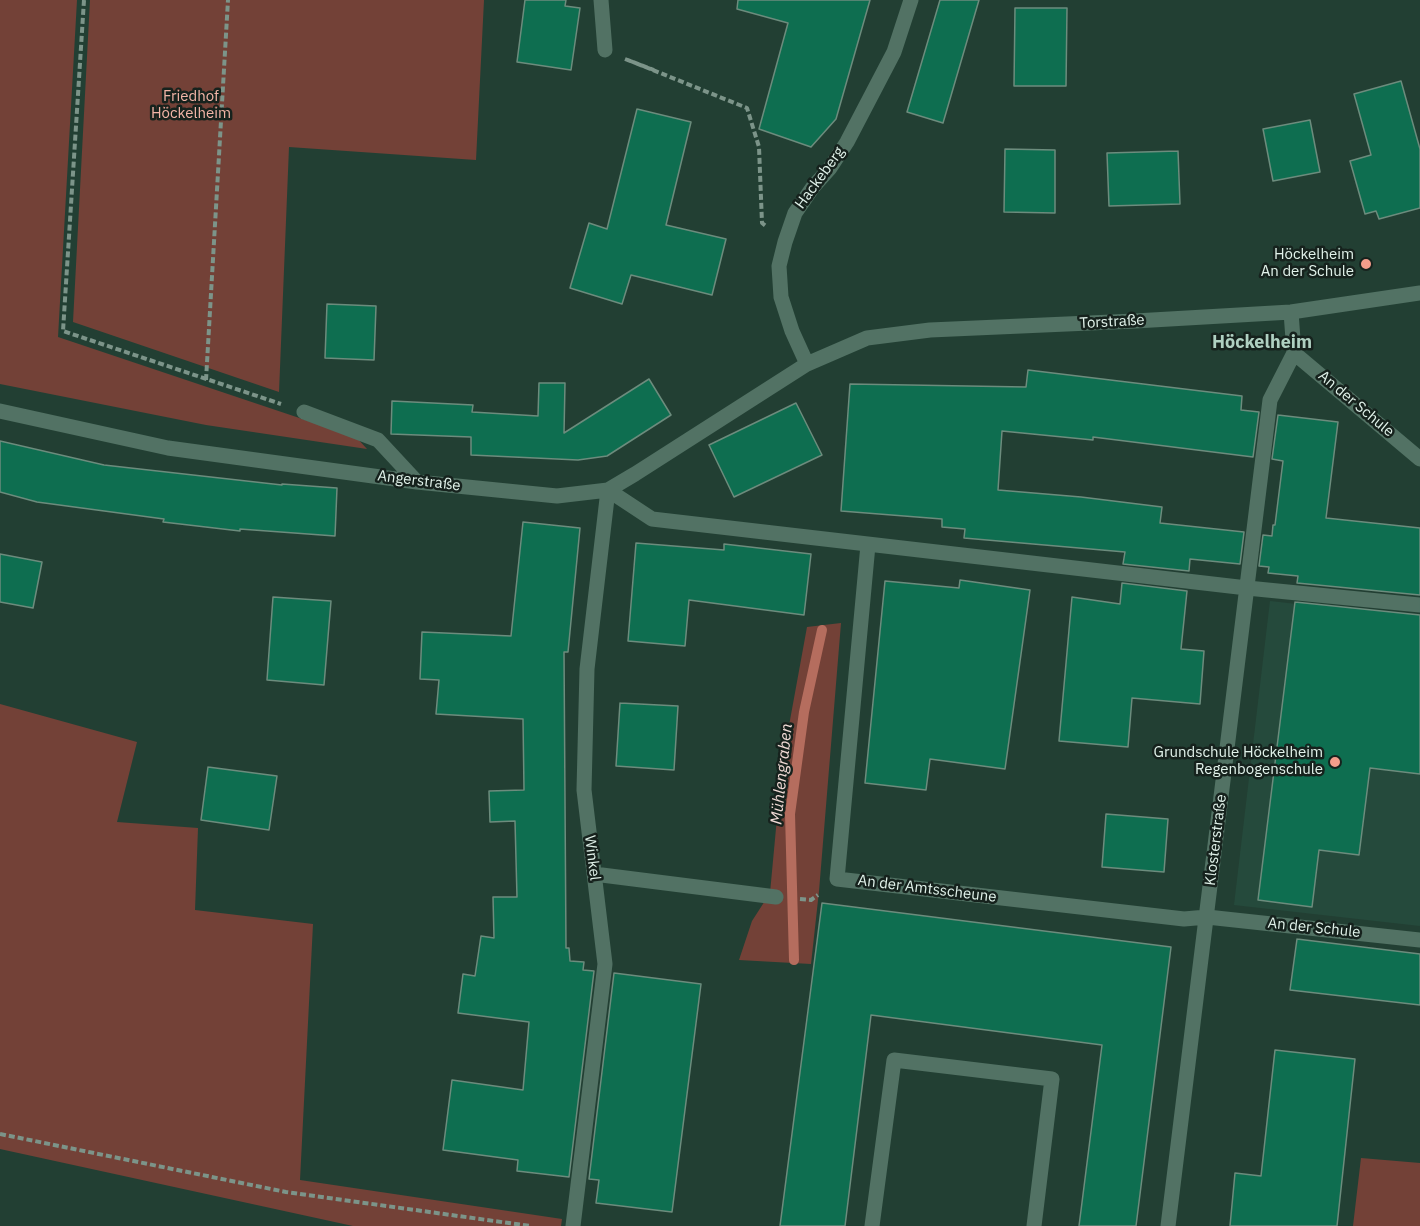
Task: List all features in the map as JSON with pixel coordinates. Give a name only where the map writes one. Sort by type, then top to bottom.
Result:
[{"type":"street","points":[[601,0],[605,50]]},
{"type":"street","name":"Hackeberg","points":[[807,364],[792,331],[781,297],[779,266],[785,242],[795,213],[830,168],[846,142],[894,52],[911,0]]},
{"type":"street","name":"Torstraße","points":[[807,364],[867,338],[930,330],[1292,312],[1420,293]]},
{"type":"street","points":[[1292,312],[1294,353]]},
{"type":"street","name":"An der Schule","points":[[1294,353],[1420,459]]},
{"type":"street","name":"Klosterstraße","points":[[1168,1226],[1270,400],[1294,353]]},
{"type":"street","name":"Angerstraße","points":[[0,411],[168,447],[417,482],[557,496],[608,490],[807,364]]},
{"type":"street","points":[[304,412],[378,440],[417,482]]},
{"type":"street","points":[[608,490],[652,519],[1247,588],[1420,605]]},
{"type":"street","name":"Winkel","points":[[573,1226],[605,964],[584,790],[587,669],[608,490]]},
{"type":"street","name":"An der Amtsscheune","points":[[868,545],[837,879],[1184,920],[1207,917]]},
{"type":"street","points":[[594,874],[776,897]]},
{"type":"street","name":"An der Schule","points":[[1207,917],[1420,940]]},
{"type":"street","points":[[872,1226],[894,1060],[1053,1079],[1034,1226]]},
{"type":"path","points":[[84,0],[63,331],[304,412]]},
{"type":"path","points":[[206,380],[228,0]]},
{"type":"path","points":[[605,50],[654,70]]},
{"type":"path","points":[[605,50],[747,108],[759,147],[762,223],[785,242]]},
{"type":"path","points":[[776,897],[811,900],[837,879]]},
{"type":"path","points":[[0,1134],[286,1192],[530,1226]]},
{"type":"shaded area","name":"Grundschule Höckelheim Regenbogenschule","points":[[1270,601],[1420,618],[1420,926],[1234,905]]},
{"type":"green space","points":[[0,0],[77,0],[58,337],[356,437],[367,449],[206,425],[0,384]]},
{"type":"green space","name":"Friedhof Höckelheim","points":[[90,0],[484,0],[476,160],[289,147],[279,392],[73,322]]},
{"type":"green space","points":[[841,623],[811,964],[739,960],[752,921],[770,893],[782,764],[807,627]]},
{"type":"green space","points":[[0,704],[137,742],[117,822],[198,828],[195,910],[313,924],[300,1180],[562,1219],[561,1226],[353,1226],[0,1149]]},
{"type":"green space","points":[[1361,1158],[1420,1163],[1420,1226],[1353,1226]]},
{"type":"building","points":[[525,0],[566,0],[565,6],[580,8],[571,70],[517,62]]},
{"type":"building","points":[[738,0],[870,0],[836,119],[811,147],[759,129],[788,23],[737,9]]},
{"type":"building","points":[[940,0],[979,0],[943,123],[907,112]]},
{"type":"building","points":[[1015,8],[1067,8],[1066,86],[1014,86]]},
{"type":"building","points":[[1401,81],[1420,149],[1420,208],[1379,219],[1376,211],[1365,214],[1350,161],[1371,155],[1354,94]]},
{"type":"building","points":[[637,109],[691,122],[666,225],[726,239],[712,295],[631,275],[622,304],[570,288],[589,223],[607,229]]},
{"type":"building","points":[[1310,120],[1320,172],[1273,181],[1263,129]]},
{"type":"building","points":[[1005,149],[1055,150],[1055,213],[1004,212]]},
{"type":"building","points":[[1178,151],[1180,204],[1109,206],[1107,153]]},
{"type":"building","points":[[327,304],[376,306],[374,360],[325,358]]},
{"type":"building","points":[[1028,370],[1242,396],[1241,410],[1259,412],[1253,457],[1093,437],[1093,440],[1002,431],[998,490],[1162,507],[1160,523],[1244,532],[1240,564],[1190,559],[1189,571],[1123,564],[1125,552],[964,538],[965,529],[942,527],[942,519],[841,511],[850,384],[1026,387]]},
{"type":"building","points":[[649,379],[671,415],[607,456],[578,460],[471,455],[471,437],[391,434],[392,401],[473,405],[472,412],[538,416],[539,383],[565,383],[564,433]]},
{"type":"building","points":[[796,403],[822,455],[734,497],[709,445]]},
{"type":"building","points":[[1278,415],[1338,422],[1326,518],[1420,528],[1420,595],[1297,583],[1298,576],[1268,573],[1269,567],[1259,566],[1263,535],[1272,536],[1273,525],[1275,525],[1283,461],[1272,459]]},
{"type":"building","points":[[0,441],[104,465],[282,485],[337,488],[335,536],[240,529],[240,531],[163,522],[164,519],[37,502],[0,492]]},
{"type":"building","points":[[523,522],[580,528],[568,652],[564,652],[566,948],[569,948],[570,961],[584,962],[583,970],[594,971],[569,1177],[517,1171],[518,1160],[443,1150],[452,1080],[523,1090],[529,1022],[458,1013],[463,974],[475,976],[481,936],[494,938],[493,897],[517,897],[515,821],[490,822],[489,791],[524,790],[523,719],[436,714],[439,680],[420,679],[422,632],[511,636]]},
{"type":"building","points":[[636,543],[724,550],[724,544],[811,554],[804,615],[689,600],[685,646],[628,641]]},
{"type":"building","points":[[0,554],[42,562],[33,608],[0,602]]},
{"type":"building","points":[[960,580],[1030,590],[1005,769],[930,759],[926,790],[865,783],[885,581],[959,588]]},
{"type":"building","points":[[1122,583],[1187,591],[1181,649],[1204,651],[1200,704],[1132,698],[1128,747],[1059,741],[1072,597],[1120,604]]},
{"type":"building","points":[[273,597],[331,601],[324,685],[267,680]]},
{"type":"building","name":"Grundschule Höckelheim Regenbogenschule","points":[[1295,602],[1420,615],[1420,774],[1370,768],[1359,855],[1319,850],[1312,907],[1258,900]]},
{"type":"building","points":[[620,703],[678,706],[674,770],[616,766]]},
{"type":"building","points":[[208,767],[277,776],[269,830],[201,820]]},
{"type":"building","points":[[1106,814],[1168,819],[1164,872],[1102,867]]},
{"type":"building","points":[[822,903],[1171,947],[1136,1226],[1079,1226],[1102,1045],[871,1015],[845,1226],[780,1226]]},
{"type":"building","points":[[1297,939],[1420,954],[1420,1005],[1290,990]]},
{"type":"building","points":[[614,973],[701,984],[672,1212],[596,1203],[599,1180],[589,1179]]},
{"type":"building","points":[[1275,1050],[1355,1059],[1337,1226],[1230,1226],[1235,1173],[1261,1176]]},
{"type":"waterway","name":"Mühlengraben","points":[[794,960],[790,814],[804,712],[822,630]]},
{"type":"place","name":"Höckelheim An der Schule","points":[[1366,264]]},
{"type":"place","name":"Grundschule Höckelheim Regenbogenschule","points":[[1335,762]]},
{"type":"district","name":"Höckelheim","points":[[1262,343]]}]
